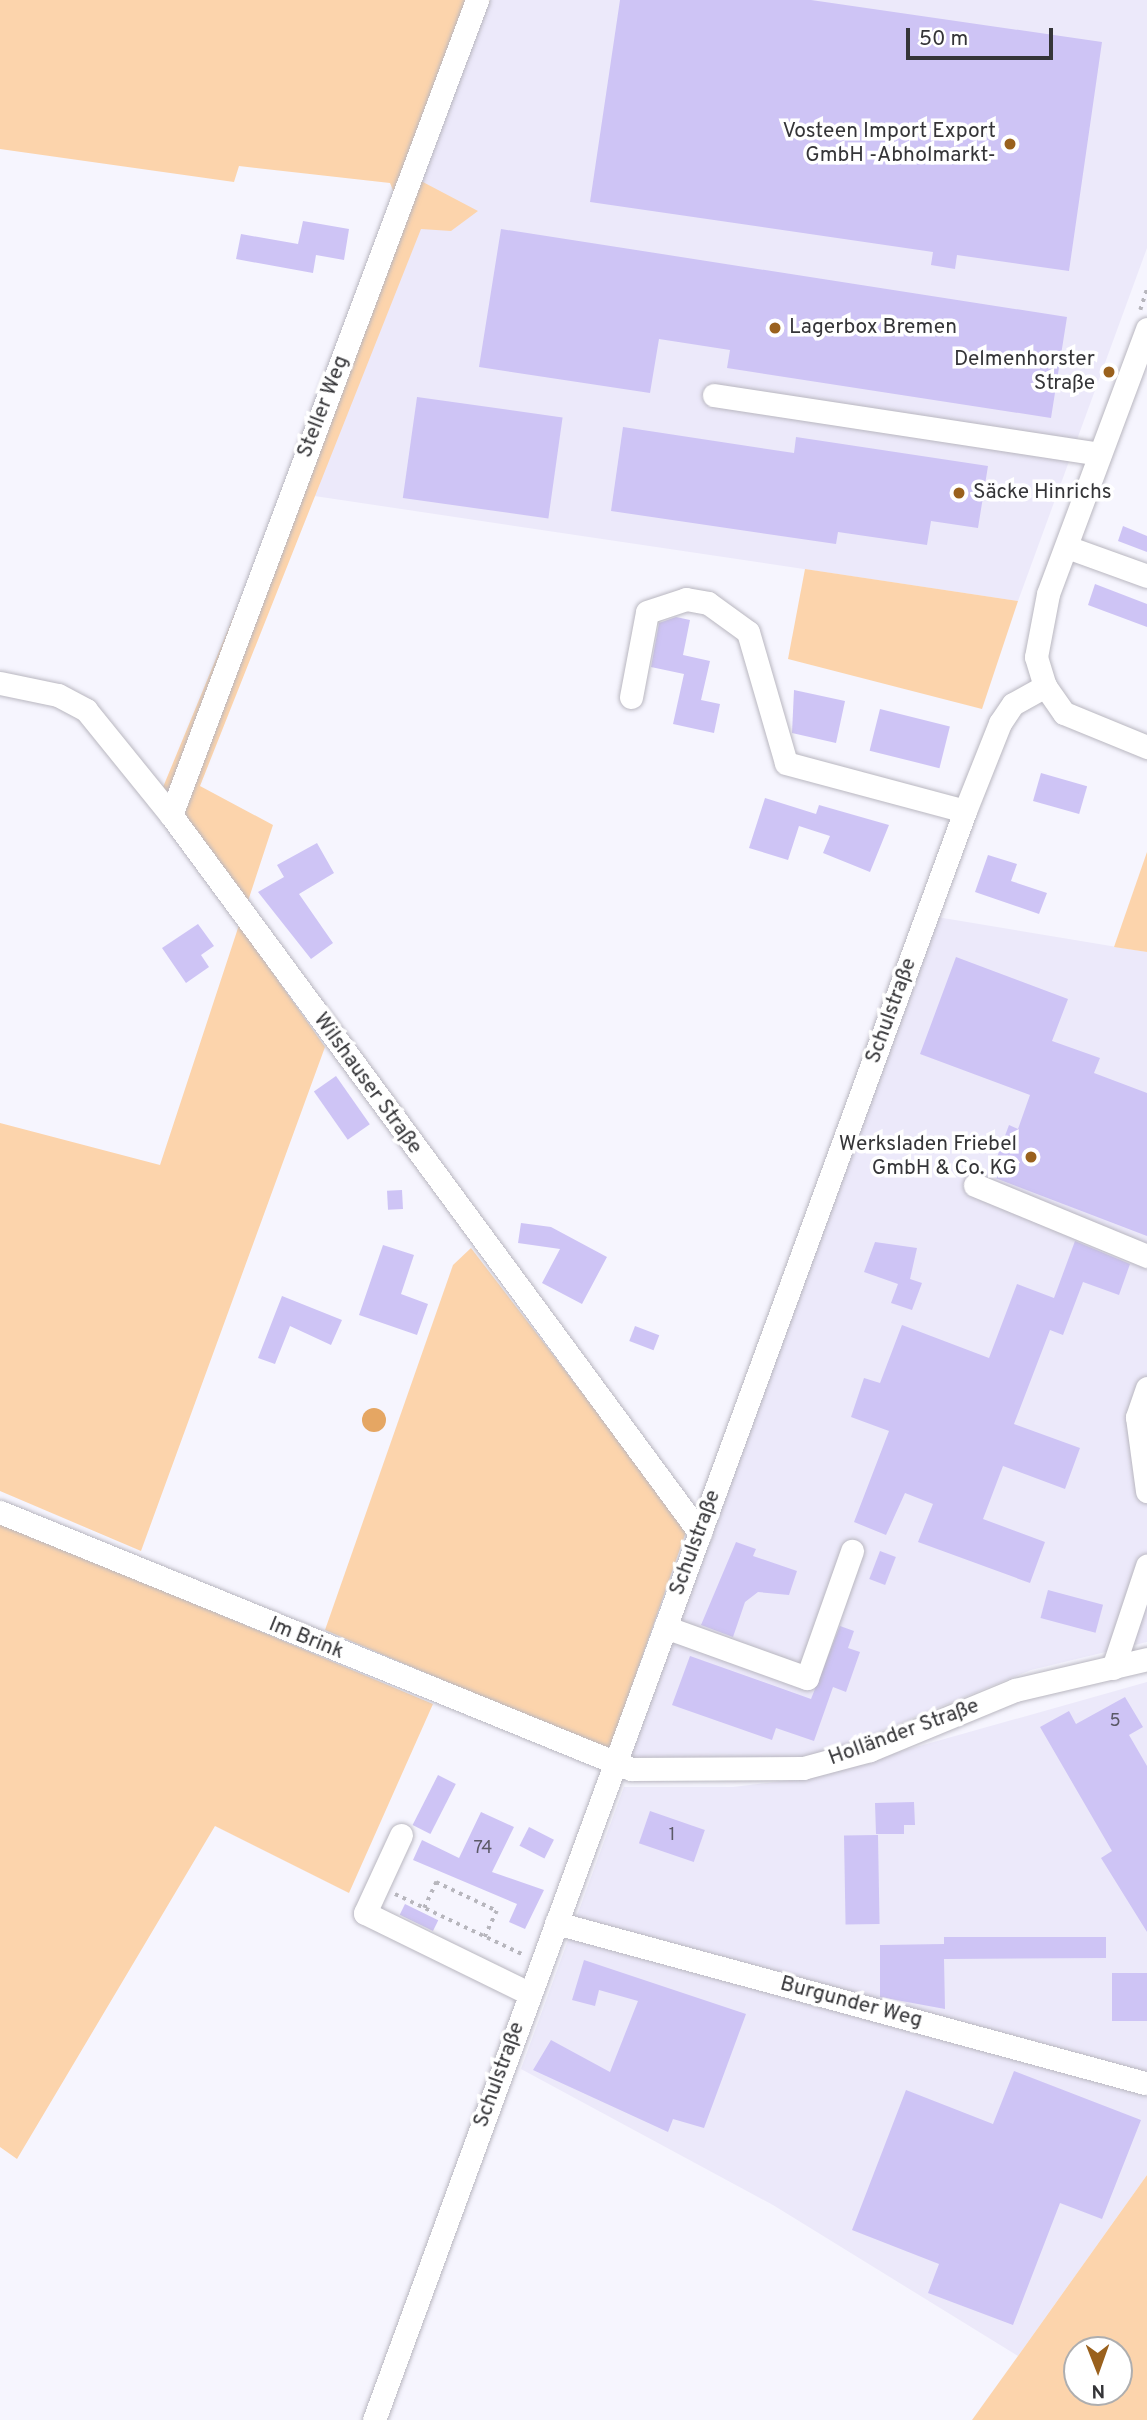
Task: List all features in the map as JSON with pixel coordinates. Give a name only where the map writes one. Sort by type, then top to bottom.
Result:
[{"type":"street","name":"Steller Weg","points":[[171,815],[477,0]]},
{"type":"street","points":[[1147,329],[1038,630],[1045,686],[1064,713],[1147,747]]},
{"type":"street","points":[[714,395],[1100,454]]},
{"type":"street","points":[[1067,547],[1147,576]]},
{"type":"street","points":[[631,697],[648,612],[686,599],[708,603],[747,632],[786,763],[965,811]]},
{"type":"street","name":"Wilshauser Straße","points":[[0,683],[77,703],[171,815],[700,1533]]},
{"type":"street","name":"Schulstraße","points":[[374,2420],[965,811],[1000,723],[1013,704],[1045,686]]},
{"type":"street","points":[[975,1185],[1147,1256]]},
{"type":"street","points":[[1147,1388],[1137,1417],[1147,1491]]},
{"type":"street","name":"Im Brink","points":[[0,1513],[614,1763]]},
{"type":"street","points":[[665,1627],[807,1678],[852,1551]]},
{"type":"street","points":[[1113,1668],[1147,1566]]},
{"type":"street","name":"Holländer Straße","points":[[614,1763],[631,1769],[803,1768],[870,1750],[1015,1690],[1147,1659]]},
{"type":"street","points":[[401,1835],[365,1913],[530,1994]]},
{"type":"street","name":"Burgunder Weg","points":[[556,1923],[1145,2083]]},
{"type":"path","points":[[424,1908],[436,1882],[497,1911],[485,1937]]},
{"type":"path","points":[[411,1901],[541,1964]]},
{"type":"shaded area","points":[[0,0],[490,0],[421,181],[478,211],[451,231],[421,229],[200,786],[273,825],[248,901],[161,792],[401,210],[390,183],[239,166],[234,182],[0,149]]},
{"type":"shaded area","points":[[490,0],[1147,0],[1147,248],[1018,601],[301,494]]},
{"type":"shaded area","points":[[805,569],[1018,601],[982,709],[788,659]]},
{"type":"shaded area","points":[[1147,852],[1147,952],[1114,947]]},
{"type":"shaded area","points":[[937,917],[1147,952],[1147,1642],[1031,1670],[809,1760],[627,1757]]},
{"type":"shaded area","points":[[239,925],[325,1047],[141,1551],[0,1491],[0,1123],[160,1165]]},
{"type":"shaded area","points":[[471,1248],[687,1529],[609,1751],[325,1630],[453,1265]]},
{"type":"shaded area","points":[[374,1408],[383,1411],[386,1420],[383,1429],[374,1432],[365,1429],[362,1420],[365,1411]]},
{"type":"shaded area","points":[[0,1522],[433,1704],[349,1893],[215,1826],[17,2159],[0,2147]]},
{"type":"shaded area","points":[[1147,1682],[1147,2175],[1018,2356],[773,2205],[521,2069],[624,1787],[733,1787],[806,1778]]},
{"type":"shaded area","points":[[1147,2175],[1147,2420],[972,2420]]},
{"type":"building","points":[[620,0],[811,0],[1102,42],[1069,271],[957,255],[955,269],[931,265],[933,252],[590,202]]},
{"type":"building","points":[[303,221],[349,229],[344,260],[316,255],[313,273],[236,259],[241,234],[298,244]]},
{"type":"building","name":"Lagerbox Bremen","points":[[501,229],[1067,317],[1051,418],[727,368],[730,350],[659,339],[650,393],[479,367]]},
{"type":"building","points":[[417,397],[563,417],[548,518],[403,498]]},
{"type":"building","points":[[623,427],[794,453],[796,437],[988,466],[978,528],[931,521],[927,545],[838,532],[836,544],[611,511]]},
{"type":"building","points":[[1123,526],[1147,536],[1147,552],[1118,541]]},
{"type":"building","points":[[1095,584],[1147,604],[1147,627],[1088,605]]},
{"type":"building","points":[[676,617],[690,620],[683,655],[710,661],[701,700],[720,704],[714,733],[673,724],[684,674],[651,667],[659,623]]},
{"type":"building","points":[[794,690],[845,701],[836,743],[792,733]]},
{"type":"building","points":[[880,709],[950,726],[939,768],[870,751]]},
{"type":"building","points":[[1041,773],[1087,786],[1079,814],[1033,801]]},
{"type":"building","points":[[765,798],[816,814],[819,805],[889,825],[870,872],[823,853],[830,836],[799,826],[788,860],[749,848]]},
{"type":"building","points":[[317,843],[334,873],[299,894],[333,943],[311,959],[258,892],[284,877],[277,865]]},
{"type":"building","points":[[988,855],[1017,864],[1011,881],[1047,893],[1039,914],[975,892]]},
{"type":"building","points":[[198,924],[214,946],[201,955],[209,967],[186,983],[162,948]]},
{"type":"building","points":[[956,957],[1068,999],[1052,1041],[1100,1058],[1094,1073],[1147,1093],[1147,1236],[990,1176],[1009,1125],[1018,1129],[1030,1095],[920,1054]]},
{"type":"building","points":[[336,1076],[370,1124],[348,1140],[314,1091]]},
{"type":"building","points":[[402,1190],[403,1209],[388,1210],[387,1191]]},
{"type":"building","points":[[521,1223],[551,1227],[607,1257],[582,1304],[542,1283],[560,1249],[518,1243]]},
{"type":"building","points":[[1075,1241],[1130,1264],[1119,1295],[1083,1282],[1063,1335],[1050,1330],[1014,1424],[1080,1448],[1065,1489],[1003,1466],[983,1519],[1045,1542],[1030,1583],[918,1542],[933,1504],[905,1493],[886,1535],[854,1522],[889,1431],[851,1417],[864,1378],[880,1383],[902,1325],[989,1358],[1017,1284],[1054,1298]]},
{"type":"building","points":[[875,1242],[917,1248],[910,1279],[922,1283],[912,1310],[891,1303],[898,1284],[864,1272]]},
{"type":"building","points":[[383,1245],[414,1255],[401,1294],[428,1304],[417,1335],[359,1315]]},
{"type":"building","points":[[282,1296],[342,1320],[331,1345],[290,1326],[275,1364],[258,1358]]},
{"type":"building","points":[[635,1326],[659,1335],[654,1350],[629,1341]]},
{"type":"building","points":[[736,1542],[756,1549],[753,1556],[797,1571],[789,1595],[758,1592],[745,1602],[733,1637],[701,1625]]},
{"type":"building","points":[[880,1551],[896,1557],[885,1585],[869,1579]]},
{"type":"building","points":[[1048,1590],[1103,1605],[1096,1633],[1040,1618]]},
{"type":"building","points":[[840,1626],[854,1631],[848,1648],[860,1652],[846,1692],[833,1687],[814,1741],[776,1728],[772,1740],[672,1705],[690,1656],[811,1699]]},
{"type":"building","points":[[1125,1697],[1143,1727],[1129,1735],[1147,1766],[1147,1932],[1101,1858],[1112,1851],[1040,1727],[1069,1711],[1076,1724]]},
{"type":"building","points":[[438,1775],[456,1784],[430,1834],[413,1825]]},
{"type":"building","points":[[914,1802],[915,1825],[904,1825],[904,1834],[876,1834],[875,1803]]},
{"type":"building","points":[[650,1811],[705,1830],[694,1862],[639,1843]]},
{"type":"building","points":[[481,1812],[514,1827],[492,1872],[544,1890],[525,1929],[509,1922],[517,1904],[413,1860],[422,1840],[459,1858]]},
{"type":"building","points":[[529,1827],[554,1840],[544,1858],[519,1846]]},
{"type":"building","points":[[878,1835],[880,1924],[846,1925],[844,1836]]},
{"type":"building","points":[[405,1904],[438,1920],[433,1931],[400,1915]]},
{"type":"building","points":[[944,1937],[1106,1937],[1106,1958],[944,1959],[945,2009],[880,1997],[880,1945],[944,1944]]},
{"type":"building","points":[[584,1960],[746,2014],[704,2128],[673,2119],[668,2132],[533,2070],[551,2040],[610,2072],[638,2001],[599,1990],[595,2006],[572,2000]]},
{"type":"building","points":[[1112,1973],[1147,1973],[1147,2021],[1112,2021]]},
{"type":"building","points":[[1014,2071],[1141,2120],[1102,2219],[1060,2203],[1013,2325],[928,2293],[939,2264],[852,2230],[906,2090],[993,2124]]},
{"type":"place","name":"Vosteen Import Export GmbH -Abholmarkt-","points":[[1010,144]]},
{"type":"place","name":"Lagerbox Bremen","points":[[775,328]]},
{"type":"place","name":"Delmenhorster Straße","points":[[1109,372]]},
{"type":"place","name":"Säcke Hinrichs","points":[[959,493]]},
{"type":"place","name":"Werksladen Friebel GmbH & Co. KG","points":[[1031,1157]]}]
